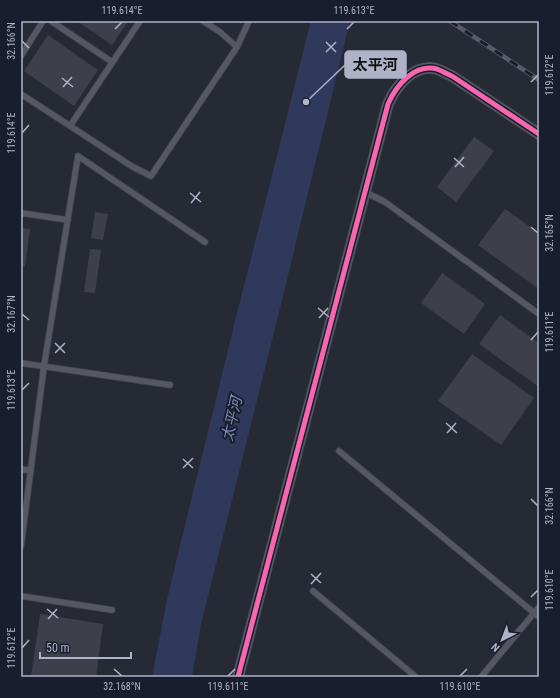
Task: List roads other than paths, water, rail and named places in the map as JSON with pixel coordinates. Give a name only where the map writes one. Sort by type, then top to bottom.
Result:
[{"type":"street","points":[[238,677],[388,104],[394,91],[406,79],[420,70],[437,69],[452,76],[539,134]]},
{"type":"lane","points":[[21,56],[44,21]]},
{"type":"lane","points":[[51,21],[112,62]]},
{"type":"lane","points":[[70,126],[140,21]]},
{"type":"lane","points":[[203,21],[220,32],[237,47]]},
{"type":"lane","points":[[21,94],[133,167],[152,176],[237,47],[248,21]]},
{"type":"lane","points":[[21,546],[44,366],[78,156],[205,242]]},
{"type":"lane","points":[[365,192],[385,202],[539,314]]},
{"type":"lane","points":[[21,213],[68,220]]},
{"type":"lane","points":[[21,363],[170,385]]},
{"type":"lane","points":[[340,451],[537,615]]},
{"type":"lane","points":[[21,470],[31,471]]},
{"type":"lane","points":[[313,591],[416,677]]},
{"type":"lane","points":[[21,596],[112,610]]},
{"type":"lane","points":[[481,677],[537,615],[539,607]]},
{"type":"water","points":[[311,21],[350,21],[201,624],[192,677],[152,677],[168,595],[235,321]]},
{"type":"railway","points":[[450,21],[539,80]]},
{"type":"place","name":"太平河","points":[[306,102]]}]
